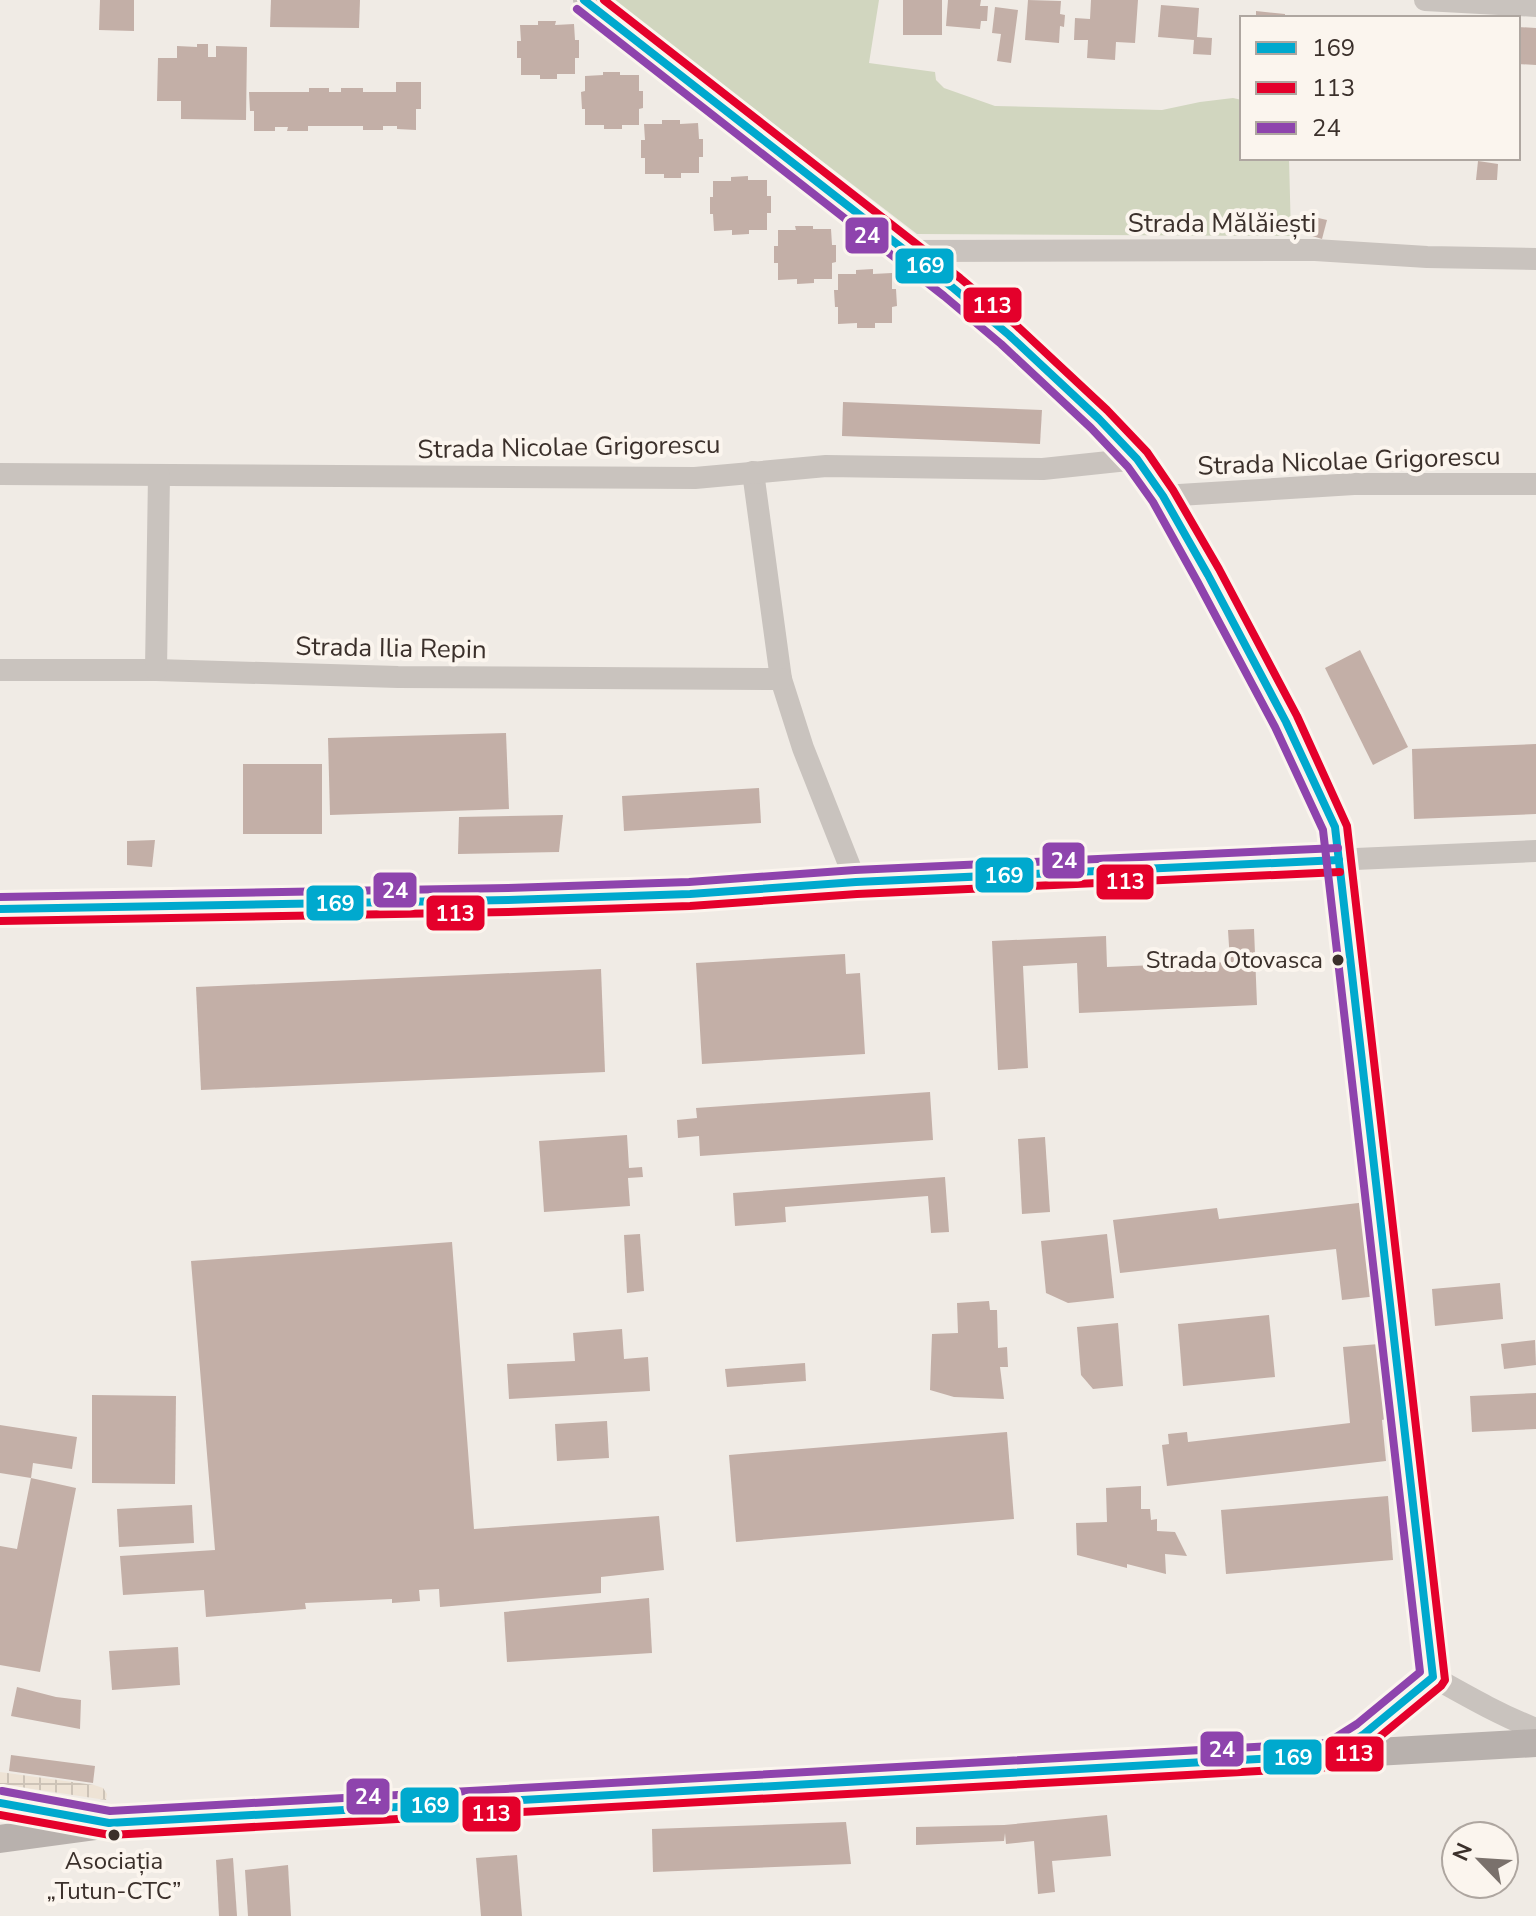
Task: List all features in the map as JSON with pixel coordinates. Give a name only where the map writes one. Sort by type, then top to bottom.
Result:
[{"type":"main road","points":[[0,1839],[109,1823],[1536,1743]]},
{"type":"main road","points":[[0,1803],[109,1823]]},
{"type":"street","points":[[584,0],[908,251],[1019,344],[1137,459],[1163,496],[1208,575],[1286,722],[1335,827],[1433,1677]]},
{"type":"street","points":[[1425,0],[1536,6]]},
{"type":"street","name":"Strada Mălăiești","points":[[908,251],[1315,250],[1427,257],[1536,259]]},
{"type":"street","name":"Strada Nicolae Grigorescu","points":[[0,474],[695,478],[826,466],[1043,469],[1137,459]]},
{"type":"street","points":[[753,472],[781,679],[803,748],[856,882]]},
{"type":"street","points":[[156,670],[159,475]]},
{"type":"street","name":"Strada Nicolae Grigorescu","points":[[1163,496],[1354,484],[1536,484]]},
{"type":"street","name":"Strada Ilia Repin","points":[[0,670],[156,670],[398,677],[781,679]]},
{"type":"street","points":[[0,909],[690,894],[856,882],[1536,851]]},
{"type":"street","points":[[1433,1677],[1536,1729]]},
{"type":"street","points":[[1331,1755],[1364,1734],[1433,1677]]},
{"type":"green space","points":[[612,0],[879,0],[869,63],[935,72],[936,80],[944,88],[995,106],[1162,110],[1200,102],[1240,100],[1240,160],[1289,160],[1291,236],[917,234]]},
{"type":"shaded area","points":[[0,1772],[94,1785],[103,1788],[107,1794],[106,1800],[0,1784]]},
{"type":"building","points":[[100,0],[134,0],[134,31],[99,30]]},
{"type":"building","points":[[271,0],[360,0],[359,28],[270,27]]},
{"type":"building","points":[[903,0],[942,0],[942,35],[903,35]]},
{"type":"building","points":[[948,0],[981,0],[980,6],[988,6],[987,21],[981,21],[980,29],[946,26]]},
{"type":"building","points":[[1028,0],[1061,1],[1060,14],[1065,15],[1064,27],[1060,26],[1059,43],[1025,40]]},
{"type":"building","points":[[1091,0],[1138,0],[1135,43],[1116,42],[1115,60],[1087,58],[1088,40],[1074,40],[1075,18],[1090,19]]},
{"type":"building","points":[[1161,5],[1199,8],[1197,37],[1212,38],[1211,55],[1193,54],[1194,40],[1158,37]]},
{"type":"building","points":[[995,7],[1018,10],[1011,63],[997,61],[1001,34],[992,33]]},
{"type":"building","points":[[1256,11],[1285,14],[1285,16],[1256,16]]},
{"type":"building","points":[[538,21],[556,21],[555,25],[574,24],[575,40],[579,40],[575,74],[557,74],[557,79],[521,75],[521,58],[517,58],[517,41],[521,41],[520,25],[538,25]]},
{"type":"building","points":[[1520,27],[1536,28],[1536,65],[1520,64]]},
{"type":"building","points":[[197,44],[208,44],[208,57],[216,57],[216,46],[247,47],[246,120],[181,119],[181,101],[157,101],[158,58],[177,58],[177,46],[197,47]]},
{"type":"building","points":[[603,72],[639,75],[643,108],[639,109],[639,125],[604,129],[604,125],[585,125],[581,92],[585,91],[585,76],[603,75]]},
{"type":"building","points":[[396,82],[421,82],[421,109],[416,109],[416,130],[397,129],[397,126],[363,130],[363,126],[308,126],[308,131],[287,131],[288,127],[275,127],[275,131],[254,131],[254,111],[250,111],[249,92],[309,92],[309,88],[329,88],[329,92],[341,92],[341,88],[363,88],[363,92],[396,92]]},
{"type":"building","points":[[662,120],[680,120],[680,124],[698,123],[699,139],[703,139],[699,173],[681,173],[681,178],[645,174],[645,158],[641,158],[641,140],[645,140],[644,124],[662,124]]},
{"type":"building","points":[[1478,161],[1498,164],[1497,180],[1476,180]]},
{"type":"building","points":[[748,176],[748,180],[767,180],[771,213],[767,213],[767,230],[749,230],[749,234],[732,235],[732,230],[714,231],[713,214],[710,214],[713,181],[731,181],[731,177]]},
{"type":"building","points":[[1314,217],[1327,220],[1322,239],[1309,235]]},
{"type":"building","points":[[795,226],[831,229],[832,245],[836,245],[832,279],[814,279],[814,283],[797,284],[797,279],[778,280],[774,246],[778,246],[778,230],[796,230]]},
{"type":"building","points":[[873,269],[873,274],[892,273],[897,306],[892,307],[892,323],[875,323],[875,328],[857,328],[857,323],[838,324],[834,290],[838,290],[838,274],[856,274],[856,270]]},
{"type":"building","points":[[843,402],[1042,410],[1040,444],[842,436]]},
{"type":"building","points":[[1360,650],[1408,747],[1373,765],[1325,668]]},
{"type":"building","points":[[506,733],[509,809],[330,815],[328,738]]},
{"type":"building","points":[[1536,744],[1536,814],[1414,819],[1412,749]]},
{"type":"building","points":[[243,764],[322,764],[322,834],[243,834]]},
{"type":"building","points":[[759,788],[761,823],[624,831],[622,796]]},
{"type":"building","points":[[563,815],[559,852],[458,854],[459,817]]},
{"type":"building","points":[[155,840],[152,867],[127,865],[127,841]]},
{"type":"building","points":[[1254,929],[1257,1005],[1079,1013],[1077,963],[1023,966],[1028,1068],[998,1070],[992,941],[1106,936],[1107,967],[1230,962],[1228,930]]},
{"type":"building","points":[[845,954],[846,974],[860,973],[865,1054],[702,1064],[696,963]]},
{"type":"building","points":[[601,969],[605,1072],[201,1090],[196,987]]},
{"type":"building","points":[[930,1092],[933,1140],[700,1156],[699,1136],[678,1138],[677,1120],[697,1118],[696,1108]]},
{"type":"building","points":[[627,1135],[629,1168],[642,1167],[643,1177],[628,1178],[630,1206],[544,1212],[539,1141]]},
{"type":"building","points":[[1045,1137],[1050,1212],[1022,1214],[1018,1139]]},
{"type":"building","points":[[945,1177],[949,1232],[931,1233],[928,1196],[785,1207],[786,1222],[735,1226],[733,1193]]},
{"type":"building","points":[[1367,1202],[1378,1296],[1342,1300],[1336,1249],[1120,1273],[1113,1220],[1217,1208],[1219,1219]]},
{"type":"building","points":[[640,1234],[644,1291],[627,1293],[624,1235]]},
{"type":"building","points":[[1107,1234],[1114,1298],[1068,1303],[1046,1293],[1041,1241]]},
{"type":"building","points":[[452,1242],[474,1529],[659,1516],[664,1570],[601,1577],[601,1593],[440,1607],[439,1589],[419,1590],[420,1601],[392,1603],[392,1599],[305,1603],[306,1609],[206,1617],[204,1590],[123,1595],[120,1556],[215,1550],[191,1261]]},
{"type":"building","points":[[1500,1283],[1503,1319],[1435,1326],[1432,1289]]},
{"type":"building","points":[[989,1301],[990,1310],[997,1310],[998,1348],[1007,1347],[1008,1367],[1000,1367],[1004,1399],[954,1397],[930,1390],[932,1334],[958,1333],[957,1303]]},
{"type":"building","points":[[1269,1315],[1275,1377],[1183,1386],[1178,1324]]},
{"type":"building","points":[[1118,1323],[1123,1386],[1093,1389],[1081,1375],[1077,1327]]},
{"type":"building","points":[[622,1329],[624,1359],[648,1357],[650,1391],[509,1399],[507,1364],[575,1361],[573,1333]]},
{"type":"building","points":[[1535,1340],[1536,1365],[1504,1369],[1501,1344]]},
{"type":"building","points":[[1379,1344],[1386,1419],[1382,1420],[1386,1461],[1167,1486],[1162,1445],[1169,1444],[1168,1434],[1187,1432],[1188,1442],[1350,1423],[1343,1347]]},
{"type":"building","points":[[805,1363],[806,1381],[727,1387],[725,1369]]},
{"type":"building","points":[[1536,1393],[1536,1429],[1472,1432],[1470,1396]]},
{"type":"building","points":[[92,1395],[176,1396],[175,1484],[92,1483]]},
{"type":"building","points":[[607,1421],[609,1458],[557,1461],[555,1424]]},
{"type":"building","points":[[0,1425],[77,1437],[72,1469],[33,1463],[31,1478],[0,1473]]},
{"type":"building","points":[[1007,1432],[1014,1519],[736,1542],[729,1455]]},
{"type":"building","points":[[31,1478],[76,1488],[40,1672],[0,1665],[0,1546],[17,1549]]},
{"type":"building","points":[[1141,1486],[1141,1509],[1150,1509],[1151,1520],[1157,1519],[1157,1531],[1175,1532],[1187,1556],[1165,1554],[1166,1574],[1077,1555],[1076,1523],[1107,1522],[1106,1488]]},
{"type":"building","points":[[1388,1496],[1393,1560],[1226,1574],[1221,1510]]},
{"type":"building","points":[[192,1505],[194,1543],[119,1547],[117,1509]]},
{"type":"building","points":[[649,1598],[652,1653],[507,1662],[504,1612]]},
{"type":"building","points":[[178,1647],[180,1685],[112,1690],[109,1651]]},
{"type":"building","points":[[17,1687],[81,1700],[80,1729],[11,1716]]},
{"type":"building","points":[[11,1755],[95,1766],[93,1783],[9,1771]]},
{"type":"building","points":[[1107,1815],[1111,1856],[1052,1861],[1055,1892],[1038,1894],[1034,1841],[1006,1844],[1005,1833],[1004,1841],[916,1845],[916,1827],[1004,1825]]},
{"type":"building","points":[[846,1822],[851,1864],[653,1872],[652,1829]]},
{"type":"building","points":[[517,1855],[522,1916],[481,1916],[476,1858]]},
{"type":"building","points":[[233,1858],[237,1916],[219,1916],[216,1860]]},
{"type":"building","points":[[288,1865],[291,1916],[248,1916],[245,1870]]},
{"type":"transit line","name":"169","points":[[0,1803],[109,1823],[1331,1755],[1364,1734],[1433,1677],[1335,827],[1286,722],[1163,496],[1137,459],[1099,419],[952,287],[584,0]]},
{"type":"transit line","name":"113","points":[[0,1815],[110,1835],[1332,1767],[1372,1743],[1445,1680],[1347,826],[1297,716],[1173,490],[1147,452],[1107,410],[960,278],[604,0]]},
{"type":"transit line","name":"24","points":[[2,1791],[110,1811],[1327,1743],[1357,1724],[1420,1672],[1323,830],[1275,727],[1153,502],[1128,467],[1091,428],[944,296],[577,9]]},
{"type":"transit line","name":"24","points":[[0,897],[689,882],[855,870],[1338,848]]},
{"type":"transit line","name":"169","points":[[0,909],[690,894],[856,882],[1339,860]]},
{"type":"transit line","name":"113","points":[[0,921],[690,906],[857,894],[1340,872]]},
{"type":"place","name":"Strada Otovasca","points":[[1338,960]]},
{"type":"place","name":"Asociația „Tutun-CTC”","points":[[114,1835]]}]
